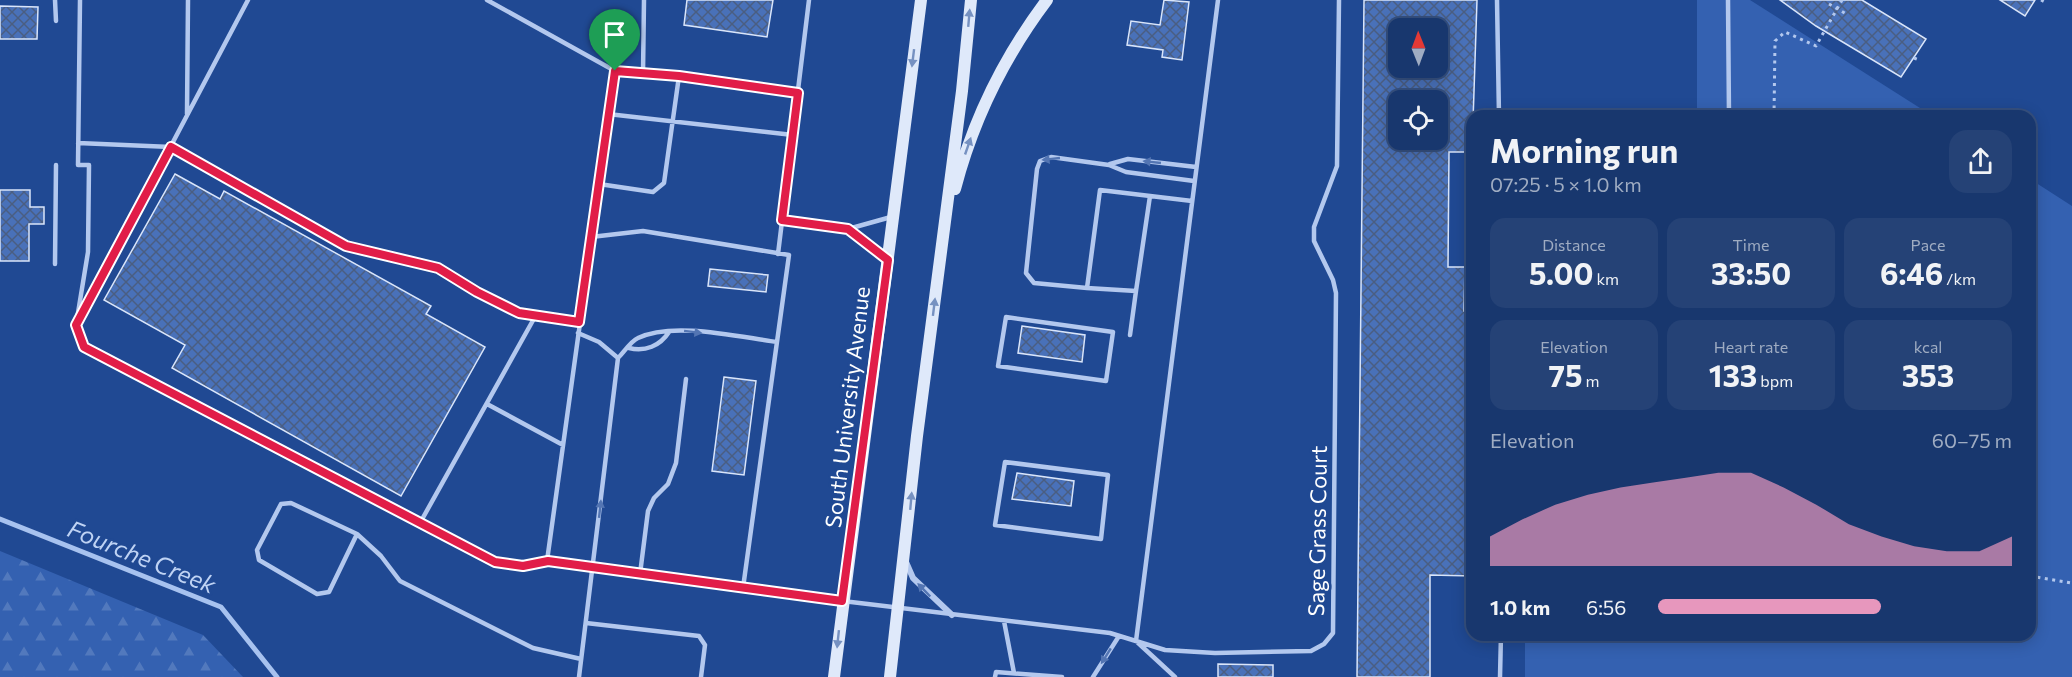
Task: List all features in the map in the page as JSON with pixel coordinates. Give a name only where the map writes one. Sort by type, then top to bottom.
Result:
[{"type":"main road","name":"South University Avenue","points":[[834,677],[842,601],[894,216],[919,0]]},
{"type":"main road","points":[[890,677],[917,436],[962,91],[971,0]]},
{"type":"main road","points":[[942,243],[963,158],[974,127],[1014,47],[1047,0]]},
{"type":"street","points":[[905,559],[913,578],[952,615]]},
{"type":"lane","points":[[55,0],[56,21]]},
{"type":"lane","points":[[76,325],[88,252],[89,165],[78,165],[80,0]]},
{"type":"lane","points":[[187,116],[188,0]]},
{"type":"lane","points":[[76,325],[248,0]]},
{"type":"lane","points":[[487,0],[615,71],[679,76],[798,93]]},
{"type":"lane","points":[[643,73],[644,0]]},
{"type":"lane","points":[[778,254],[809,0]]},
{"type":"lane","points":[[1175,677],[1136,641],[1218,0]]},
{"type":"lane","name":"Sage Grass Court","points":[[76,325],[84,347],[495,562],[523,566],[548,561],[899,609],[1119,636],[1165,650],[1215,653],[1311,651],[1324,644],[1333,633],[1336,293],[1334,279],[1314,241],[1314,227],[1337,166],[1339,0]]},
{"type":"lane","points":[[1497,0],[1499,110]]},
{"type":"lane","points":[[1728,0],[1729,110]]},
{"type":"lane","points":[[548,561],[615,71]]},
{"type":"lane","points":[[598,184],[653,192],[664,183],[679,76]]},
{"type":"lane","points":[[608,114],[793,135]]},
{"type":"lane","points":[[78,143],[171,147],[346,246],[438,268],[477,292],[519,313],[579,322]]},
{"type":"lane","points":[[1136,291],[1034,283],[1026,273],[1037,169],[1040,160],[1051,157],[1109,165],[1126,172],[1194,181]]},
{"type":"lane","points":[[1109,165],[1128,159],[1196,167]]},
{"type":"lane","points":[[55,264],[56,165]]},
{"type":"lane","points":[[1087,288],[1100,190],[1192,201]]},
{"type":"lane","points":[[1130,335],[1150,196]]},
{"type":"lane","points":[[782,220],[848,229],[894,216]]},
{"type":"lane","points":[[848,229],[888,260]]},
{"type":"lane","points":[[591,237],[643,231],[789,255],[743,588]]},
{"type":"lane","points":[[420,523],[536,315]]},
{"type":"lane","points":[[1006,317],[1113,332],[1106,381],[998,366],[1006,317]]},
{"type":"lane","points":[[579,677],[618,358],[635,339],[656,331],[682,331],[777,342]]},
{"type":"lane","points":[[629,348],[640,350],[662,343],[669,332]]},
{"type":"lane","points":[[578,333],[599,342],[618,358]]},
{"type":"lane","points":[[640,574],[648,511],[654,498],[668,484],[676,463],[686,379]]},
{"type":"lane","points":[[487,404],[563,444]]},
{"type":"lane","points":[[1005,462],[1108,475],[1101,539],[995,525],[1005,462]]},
{"type":"lane","points":[[357,534],[329,592],[317,594],[259,560],[257,550],[281,504],[291,503],[357,534],[381,556],[400,581],[533,648],[581,659]]},
{"type":"lane","points":[[1004,621],[1014,673]]},
{"type":"lane","points":[[586,622],[699,636],[705,645],[701,677]]},
{"type":"lane","points":[[1093,677],[1119,636]]},
{"type":"lane","points":[[1500,677],[1501,641]]},
{"type":"lane","points":[[995,677],[996,672],[1062,677]]},
{"type":"path","points":[[1774,110],[1774,41],[1785,32],[1816,46],[1842,0]]},
{"type":"path","points":[[1829,4],[1848,15]]},
{"type":"path","points":[[1914,58],[1919,60]]},
{"type":"path","points":[[2036,577],[2072,583]]},
{"type":"green space","points":[[1697,0],[1750,0],[1923,110],[1697,110]]},
{"type":"green space","points":[[2036,183],[2072,206],[2072,677],[1525,677],[1525,641],[2036,641]]},
{"type":"green space","points":[[0,551],[203,635],[243,677],[0,677]]},
{"type":"building","points":[[687,0],[773,0],[767,37],[684,25]]},
{"type":"building","points":[[1164,0],[1189,2],[1182,60],[1162,57],[1163,50],[1127,45],[1131,21],[1160,25]]},
{"type":"building","points":[[1364,0],[1477,0],[1473,110],[1466,110],[1466,152],[1449,152],[1448,267],[1465,267],[1466,576],[1430,575],[1430,677],[1357,677]]},
{"type":"building","points":[[1780,0],[1862,0],[1926,39],[1901,77],[1816,26]]},
{"type":"building","points":[[2000,0],[2035,0],[2025,16]]},
{"type":"building","points":[[0,6],[38,7],[37,39],[0,39]]},
{"type":"building","points":[[175,174],[220,199],[224,191],[431,306],[426,314],[485,347],[401,496],[172,368],[185,345],[104,300]]},
{"type":"building","points":[[0,190],[30,190],[30,207],[44,207],[44,224],[29,224],[29,261],[0,261]]},
{"type":"building","points":[[710,269],[768,275],[766,292],[708,286]]},
{"type":"building","points":[[1022,326],[1085,335],[1082,362],[1018,353]]},
{"type":"building","points":[[724,377],[756,381],[744,475],[712,471]]},
{"type":"building","points":[[1017,473],[1074,481],[1071,506],[1012,499]]},
{"type":"building","points":[[1218,664],[1273,665],[1273,677],[1218,677]]},
{"type":"waterway","name":"Fourche Creek","points":[[0,519],[221,607],[277,677]]},
{"type":"route","points":[[615,71],[679,76],[798,93],[782,220],[848,229],[888,260],[842,601],[548,561],[523,566],[495,562],[84,347],[76,325],[171,147],[346,246],[438,268],[477,292],[519,313],[579,322],[615,71]]}]
